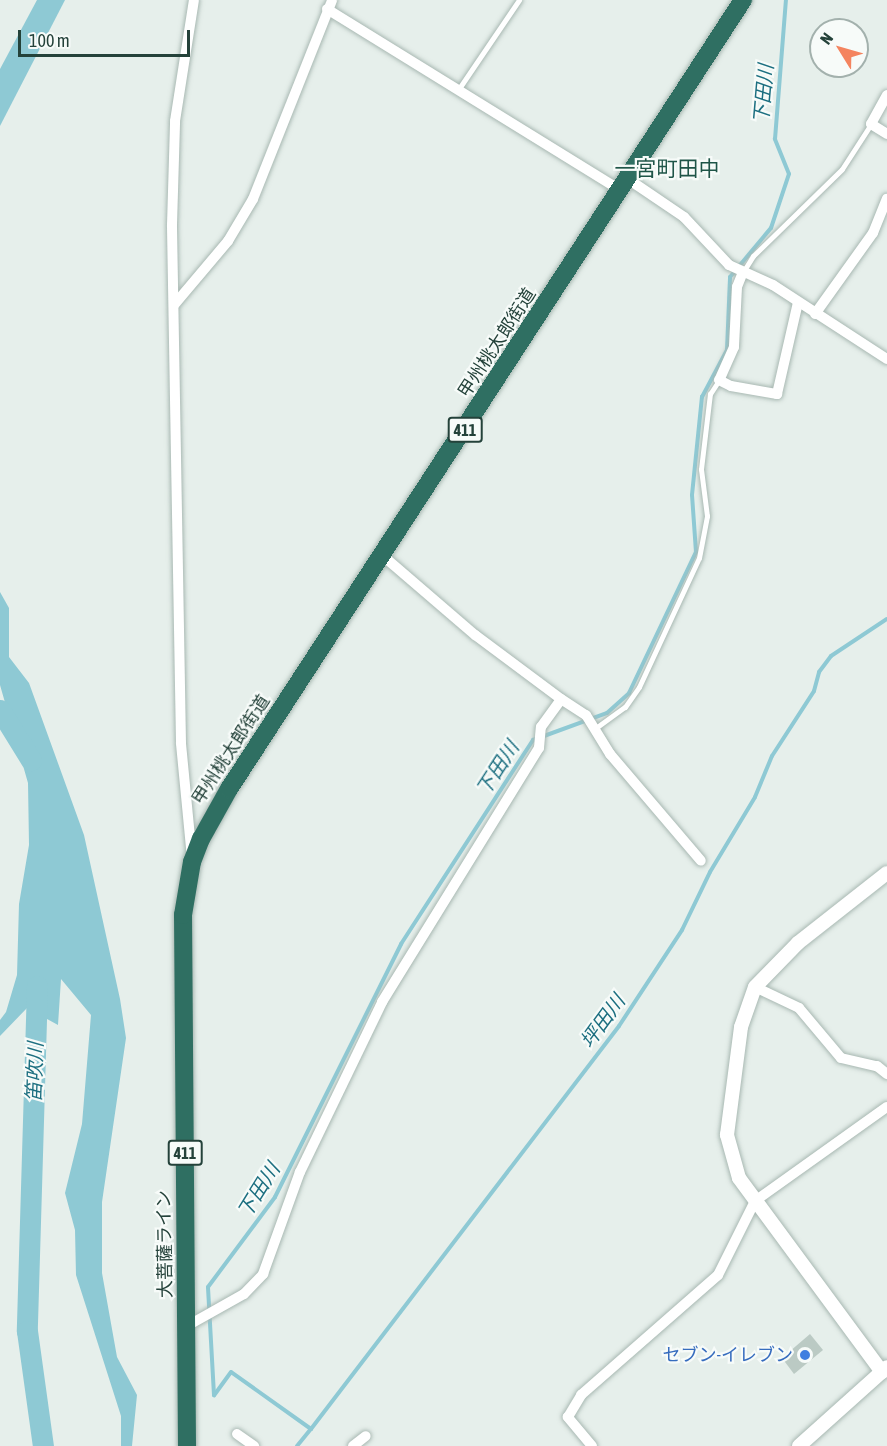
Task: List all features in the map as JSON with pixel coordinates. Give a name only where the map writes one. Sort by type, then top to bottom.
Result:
[{"type":"highway","name":"甲州桃太郎街道","points":[[192,862],[229,789],[383,556],[743,0]]},
{"type":"highway","name":"大菩薩ライン","points":[[187,1446],[192,1323],[183,915],[192,862]]},
{"type":"street","points":[[192,862],[187,835],[181,743],[174,305],[175,121],[195,0]]},
{"type":"street","points":[[174,305],[228,241],[253,199],[329,4],[458,90],[684,218],[729,265],[773,285],[887,359]]},
{"type":"street","points":[[887,94],[872,124],[887,134]]},
{"type":"street","points":[[815,314],[873,233],[887,199]]},
{"type":"street","points":[[743,272],[737,287],[734,347],[720,380],[730,386],[777,394],[798,302]]},
{"type":"street","points":[[383,556],[475,635],[586,715],[596,726],[610,754],[701,861]]},
{"type":"street","points":[[192,1323],[244,1294],[263,1274],[300,1172],[382,1002],[539,748],[541,728],[561,699]]},
{"type":"street","points":[[799,1446],[885,1372],[754,1201],[739,1178],[727,1135],[741,1027],[755,987],[798,943],[887,873]]},
{"type":"street","points":[[755,987],[799,1008],[841,1058],[877,1066],[887,1074]]},
{"type":"street","points":[[592,1446],[568,1417],[581,1395],[718,1275],[754,1201],[887,1107]]},
{"type":"street","points":[[237,1434],[254,1446]]},
{"type":"street","points":[[353,1446],[366,1436]]},
{"type":"lane","points":[[458,90],[519,0]]},
{"type":"lane","points":[[743,272],[753,256],[842,170],[872,124]]},
{"type":"lane","points":[[596,726],[625,707],[639,687],[699,558],[706,516],[701,469],[710,394],[720,380]]},
{"type":"water","points":[[37,0],[65,0],[0,126],[0,69]]},
{"type":"water","points":[[0,592],[9,608],[9,657],[29,683],[84,835],[120,999],[126,1038],[102,1202],[102,1273],[117,1357],[137,1395],[132,1446],[121,1446],[121,1416],[76,1275],[75,1230],[65,1193],[82,1124],[91,1015],[61,979],[58,1025],[27,1008],[0,1036],[0,1020],[6,1012],[17,975],[19,904],[29,845],[28,783],[0,685]]},
{"type":"building","points":[[810,1334],[823,1350],[794,1374],[782,1358]]},
{"type":"waterway","name":"下田川","points":[[297,1446],[311,1429],[231,1372],[214,1395],[208,1287],[275,1197],[401,944],[533,740],[607,713],[629,693],[696,552],[692,495],[702,397],[727,350],[730,277],[771,228],[789,174],[775,139],[786,0]]},
{"type":"waterway","name":"坪田川","points":[[311,1429],[619,1026],[682,930],[710,872],[755,797],[772,756],[814,691],[819,672],[831,656],[887,619]]},
{"type":"waterway","name":"笛吹川","points":[[0,710],[31,760]]},
{"type":"waterway","name":"笛吹川","points":[[37,986],[27,1331],[43,1446]]},
{"type":"place","name":"セブン-イレブン","points":[[805,1355]]},
{"type":"district","name":"一宮町田中","points":[[667,168]]}]
